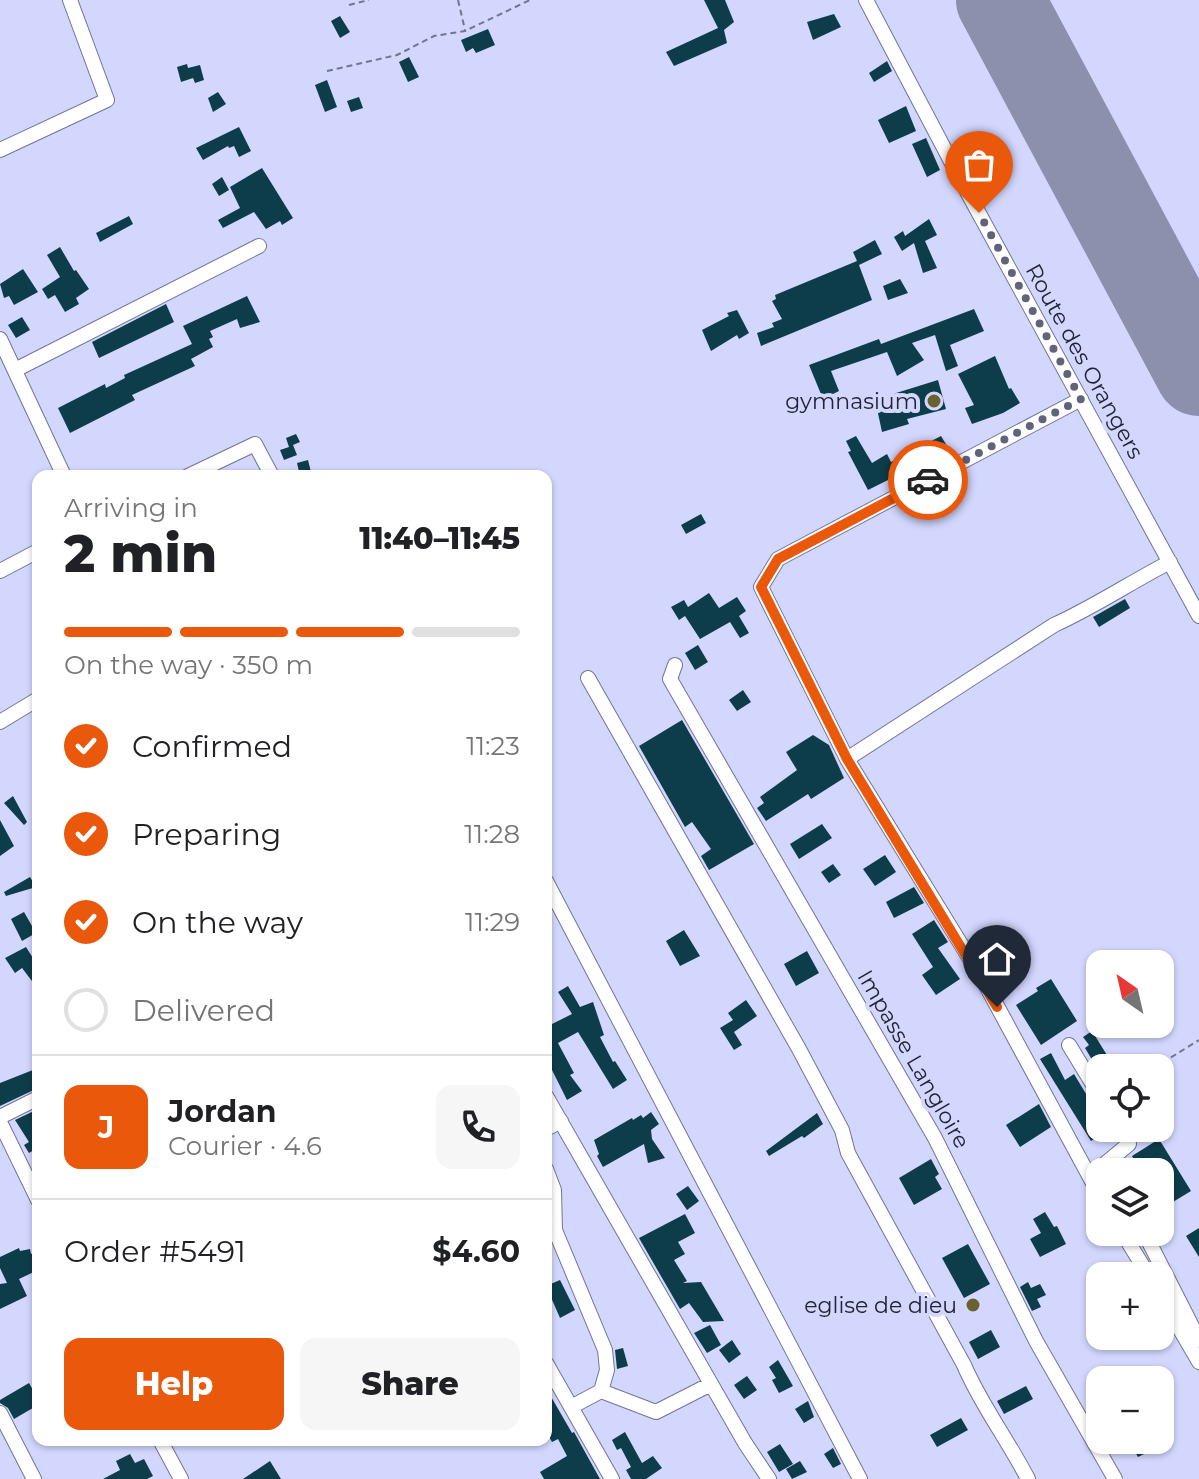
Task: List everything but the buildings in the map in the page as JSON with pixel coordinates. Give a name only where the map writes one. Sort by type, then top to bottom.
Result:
[{"type":"street","points":[[0,150],[107,100],[70,0]]},
{"type":"street","name":"Route des Orangers","points":[[866,0],[1199,616]]},
{"type":"street","points":[[15,370],[259,246]]},
{"type":"street","points":[[0,339],[61,470]]},
{"type":"street","points":[[1081,399],[778,559],[761,587],[847,759],[983,980],[1086,1170]]},
{"type":"street","points":[[201,470],[255,444],[269,470]]},
{"type":"street","points":[[0,571],[32,554]]},
{"type":"street","points":[[847,759],[1054,625],[1082,613],[1170,562]]},
{"type":"street","name":"Impasse Langloire","points":[[675,665],[670,679],[935,1138],[1036,1341],[1115,1479]]},
{"type":"street","points":[[588,678],[799,1049],[842,1130],[848,1153],[964,1365],[977,1396],[1014,1451],[1028,1479]]},
{"type":"street","points":[[0,722],[32,703]]},
{"type":"street","points":[[552,892],[860,1479]]},
{"type":"street","points":[[1069,1045],[1086,1073]]},
{"type":"street","points":[[32,1101],[0,1119],[32,1187]]},
{"type":"street","points":[[552,1106],[769,1479]]},
{"type":"street","points":[[552,1126],[561,1121]]},
{"type":"street","points":[[1112,1158],[1128,1142]]},
{"type":"street","points":[[552,1185],[555,1230],[605,1350],[607,1370],[601,1391],[571,1407]]},
{"type":"street","points":[[1151,1246],[1199,1340]]},
{"type":"street","points":[[1174,1319],[1199,1362]]},
{"type":"street","points":[[552,1374],[612,1479]]},
{"type":"street","points":[[601,1391],[656,1412],[711,1384]]},
{"type":"street","points":[[0,1413],[34,1479]]},
{"type":"street","points":[[163,1446],[181,1479]]},
{"type":"path","points":[[349,5],[369,0]]},
{"type":"path","points":[[458,0],[465,31]]},
{"type":"path","points":[[327,71],[397,55],[434,36],[465,31],[530,0]]},
{"type":"path","points":[[1174,1056],[1199,1040]]},
{"type":"runway","points":[[1000,0],[1199,372]]},
{"type":"way so far","points":[[928,480],[1081,399],[979,213]]},
{"type":"place","name":"gymnasium","points":[[934,401]]},
{"type":"place","name":"eglise de dieu","points":[[973,1305]]},
{"type":"route","points":[[928,480],[778,559],[761,587],[847,759],[997,1007]]}]
